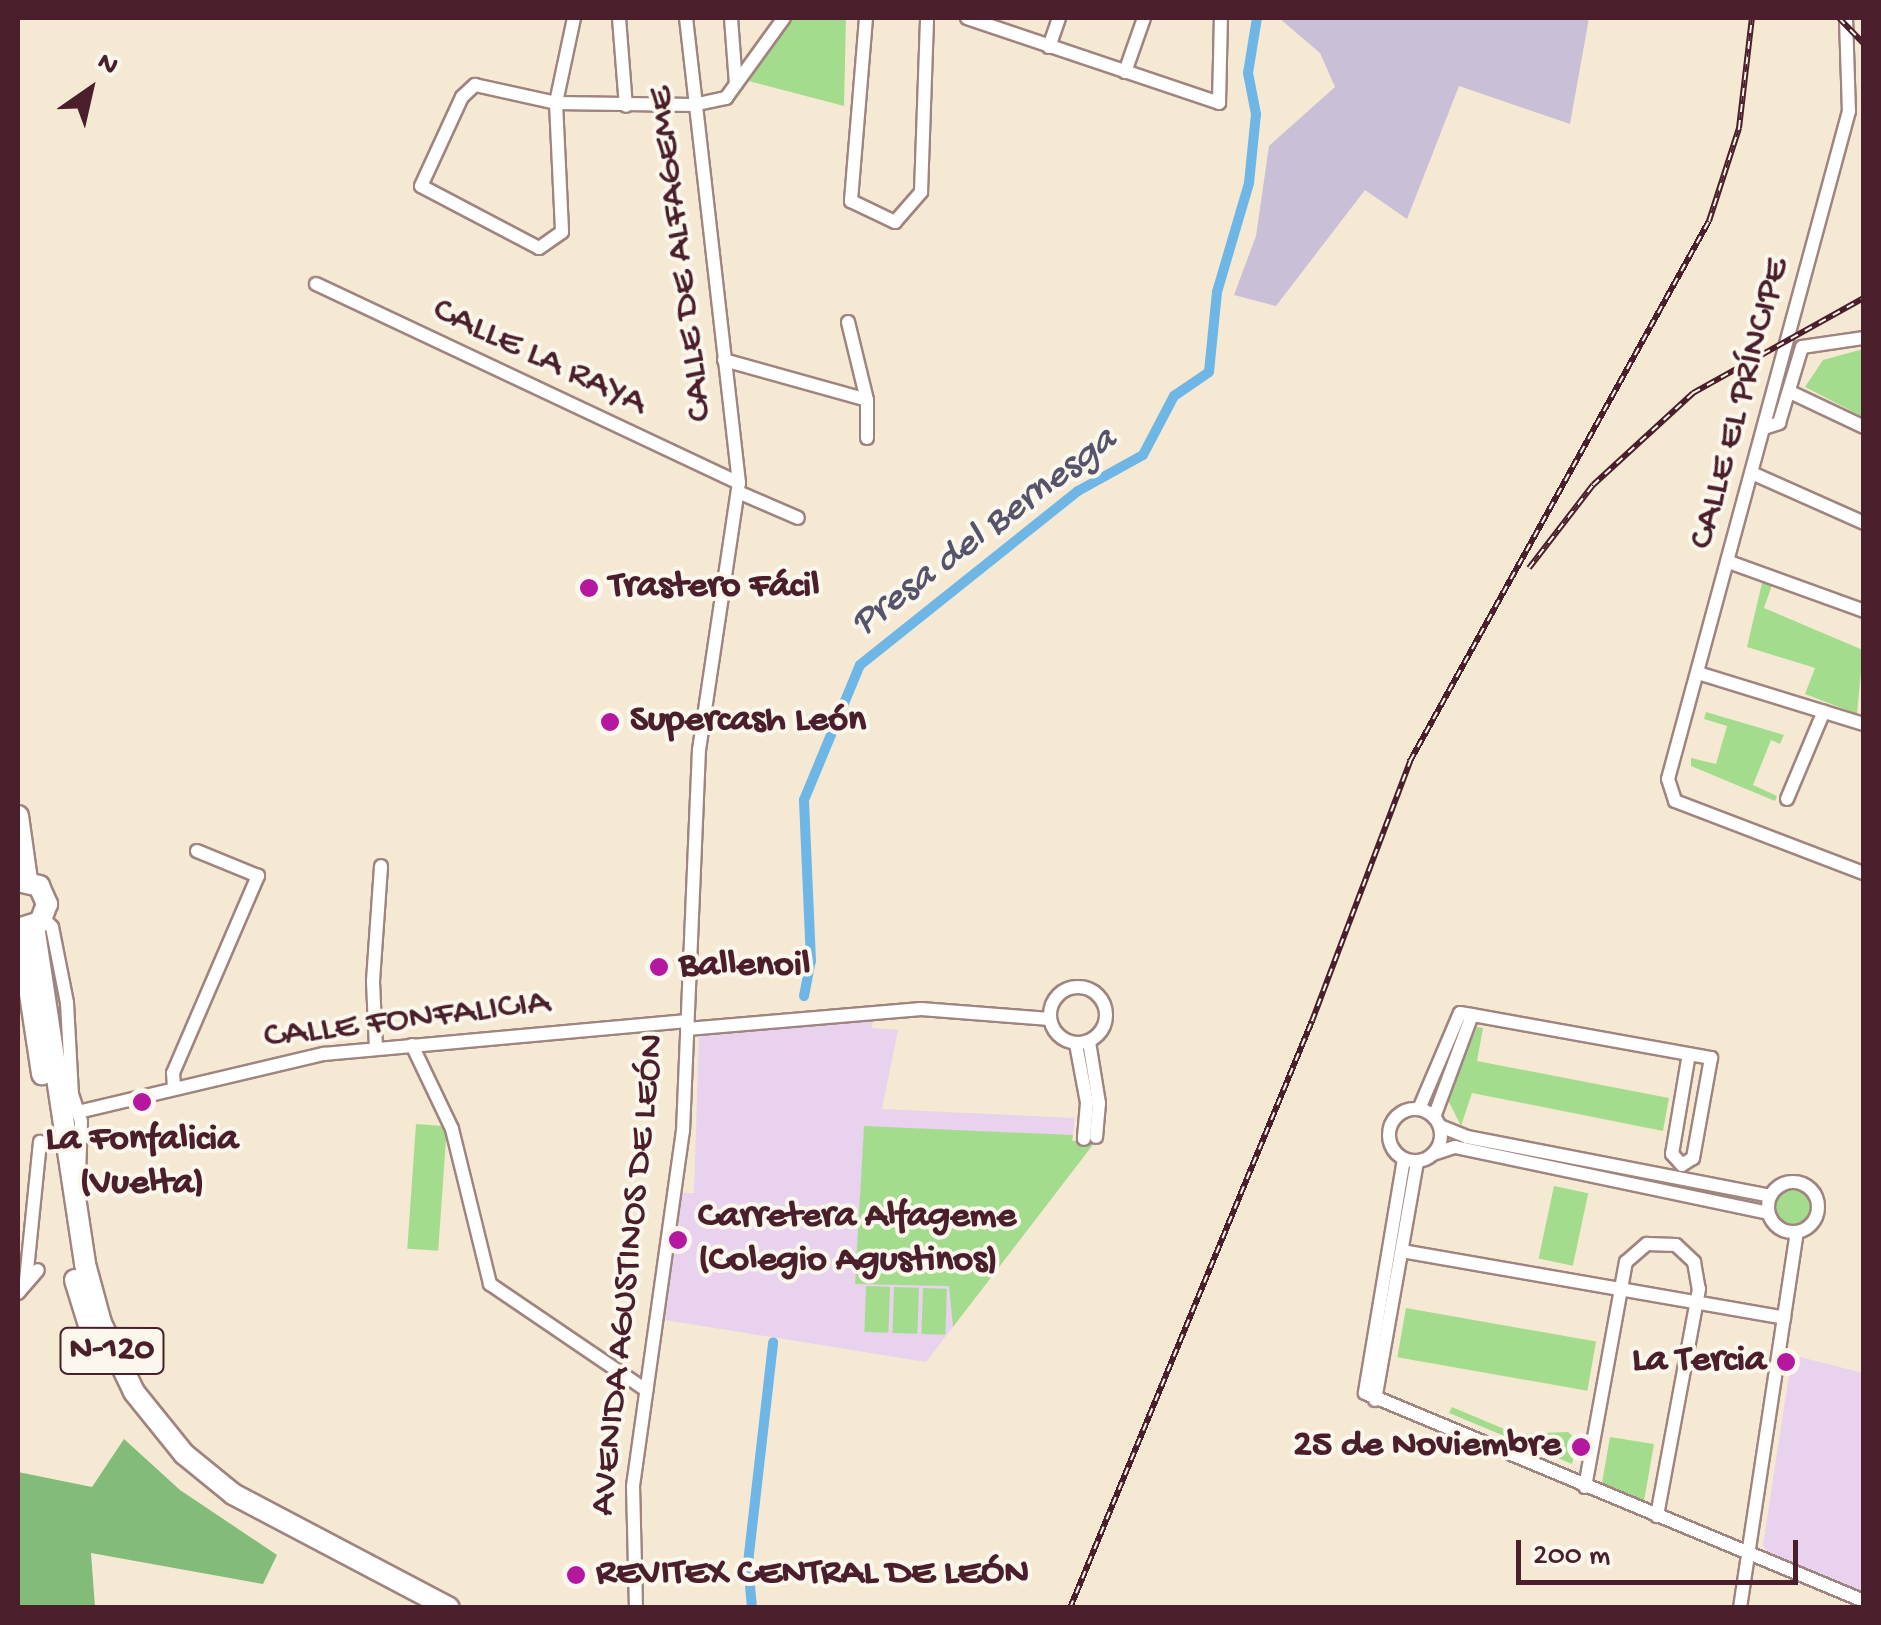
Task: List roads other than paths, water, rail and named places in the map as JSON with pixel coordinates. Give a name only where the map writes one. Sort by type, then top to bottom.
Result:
[{"type":"highway","name":"N-120","points":[[18,816],[22,881],[46,896],[29,925],[82,1315],[126,1405],[176,1464],[234,1510],[422,1608]]},
{"type":"highway","name":"N-120","points":[[29,925],[77,1219],[112,1352],[158,1425],[232,1494],[449,1608]]},
{"type":"street","points":[[574,18],[556,102],[562,232],[555,242],[539,248],[421,186],[462,97],[475,85],[556,102],[626,106],[693,104],[726,98],[784,18]]},
{"type":"street","points":[[619,18],[626,106]]},
{"type":"street","name":"CALLE DE ALFAGEME","points":[[686,18],[738,488]]},
{"type":"street","points":[[732,18],[736,84]]},
{"type":"street","points":[[866,18],[851,201],[895,222],[921,192],[927,18]]},
{"type":"street","points":[[967,18],[1219,104],[1221,18]]},
{"type":"street","points":[[1049,47],[1059,18]]},
{"type":"street","points":[[1124,72],[1144,18]]},
{"type":"street","name":"CALLE EL PRÍNCIPE","points":[[1846,18],[1850,111],[1668,780],[1675,800],[1863,871]]},
{"type":"street","name":"CALLE LA RAYA","points":[[316,284],[798,518]]},
{"type":"street","points":[[848,322],[867,400],[867,438]]},
{"type":"street","points":[[1767,427],[1779,423],[1802,346],[1864,338]]},
{"type":"street","points":[[724,360],[867,400]]},
{"type":"street","points":[[1790,392],[1864,428]]},
{"type":"street","points":[[1754,474],[1864,523]]},
{"type":"street","name":"AVENIDA AGUSTINOS DE LEÓN","points":[[635,1604],[633,1486],[682,1152],[699,750],[738,488]]},
{"type":"street","points":[[1729,562],[1756,567],[1864,611]]},
{"type":"street","points":[[1698,673],[1864,724]]},
{"type":"street","points":[[1787,799],[1824,712]]},
{"type":"street","points":[[174,1086],[173,1072],[258,876],[197,851]]},
{"type":"street","points":[[376,1048],[373,981],[381,866]]},
{"type":"street","points":[[29,925],[52,928],[66,1003],[78,1112],[77,1219]]},
{"type":"street","points":[[1083,1043],[1064,1040],[1050,1016],[1072,987],[1096,992],[1107,1013],[1083,1043],[1090,1138]]},
{"type":"street","name":"CALLE FONFALICIA","points":[[78,1112],[174,1086],[376,1048],[921,1009],[1050,1016]]},
{"type":"street","points":[[1419,1109],[1460,1013],[1472,1015],[1689,1054],[1711,1058],[1693,1158],[1682,1165],[1672,1154],[1689,1054]]},
{"type":"street","points":[[1433,1154],[1437,1121],[1472,1015]]},
{"type":"street","points":[[412,1045],[452,1129],[490,1284],[646,1390]]},
{"type":"street","points":[[1770,1196],[1466,1137],[1419,1109],[1403,1112],[1388,1132],[1392,1148],[1411,1160],[1454,1148],[1768,1213],[1779,1228],[1797,1232]]},
{"type":"street","points":[[26,1280],[40,1142]]},
{"type":"street","points":[[1376,1400],[1402,1250],[1411,1160]]},
{"type":"street","points":[[1411,1160],[1365,1393],[1864,1601]]},
{"type":"street","points":[[1740,1608],[1797,1232],[1818,1213],[1814,1192],[1787,1182],[1770,1196],[1768,1213]]},
{"type":"street","points":[[1585,1487],[1620,1290],[1634,1252],[1662,1242],[1694,1262],[1696,1303],[1657,1516]]},
{"type":"street","points":[[1402,1250],[1784,1318]]},
{"type":"street","points":[[18,1293],[38,1270]]},
{"type":"street","points":[[386,1575],[461,1608]]},
{"type":"waterway","name":"Presa del Bernesga","points":[[804,996],[811,961],[804,800],[860,665],[1078,491],[1143,455],[1174,396],[1209,372],[1217,292],[1249,183],[1256,114],[1248,73],[1257,18]]},
{"type":"waterway","name":"Presa del Bernesga","points":[[752,1608],[748,1563],[773,1342]]},
{"type":"railway","points":[[1070,1608],[1312,1021],[1410,761],[1709,221],[1739,128],[1752,18]]},
{"type":"railway","points":[[1839,18],[1864,44]]},
{"type":"railway","points":[[1529,568],[1593,485],[1693,393],[1864,298]]},
{"type":"place","name":"Trastero Fácil","points":[[589,588]]},
{"type":"place","name":"Supercash León","points":[[610,722]]},
{"type":"place","name":"Ballenoil","points":[[659,967]]},
{"type":"place","name":"La Fonfalicia (Vuelta)","points":[[142,1102]]},
{"type":"place","name":"Carretera Alfageme (Colegio Agustinos)","points":[[678,1240]]},
{"type":"place","name":"La Tercia","points":[[1786,1362]]},
{"type":"place","name":"25 de Noviembre","points":[[1581,1447]]},
{"type":"place","name":"REVITEX CENTRAL DE LEÓN","points":[[576,1575]]}]
